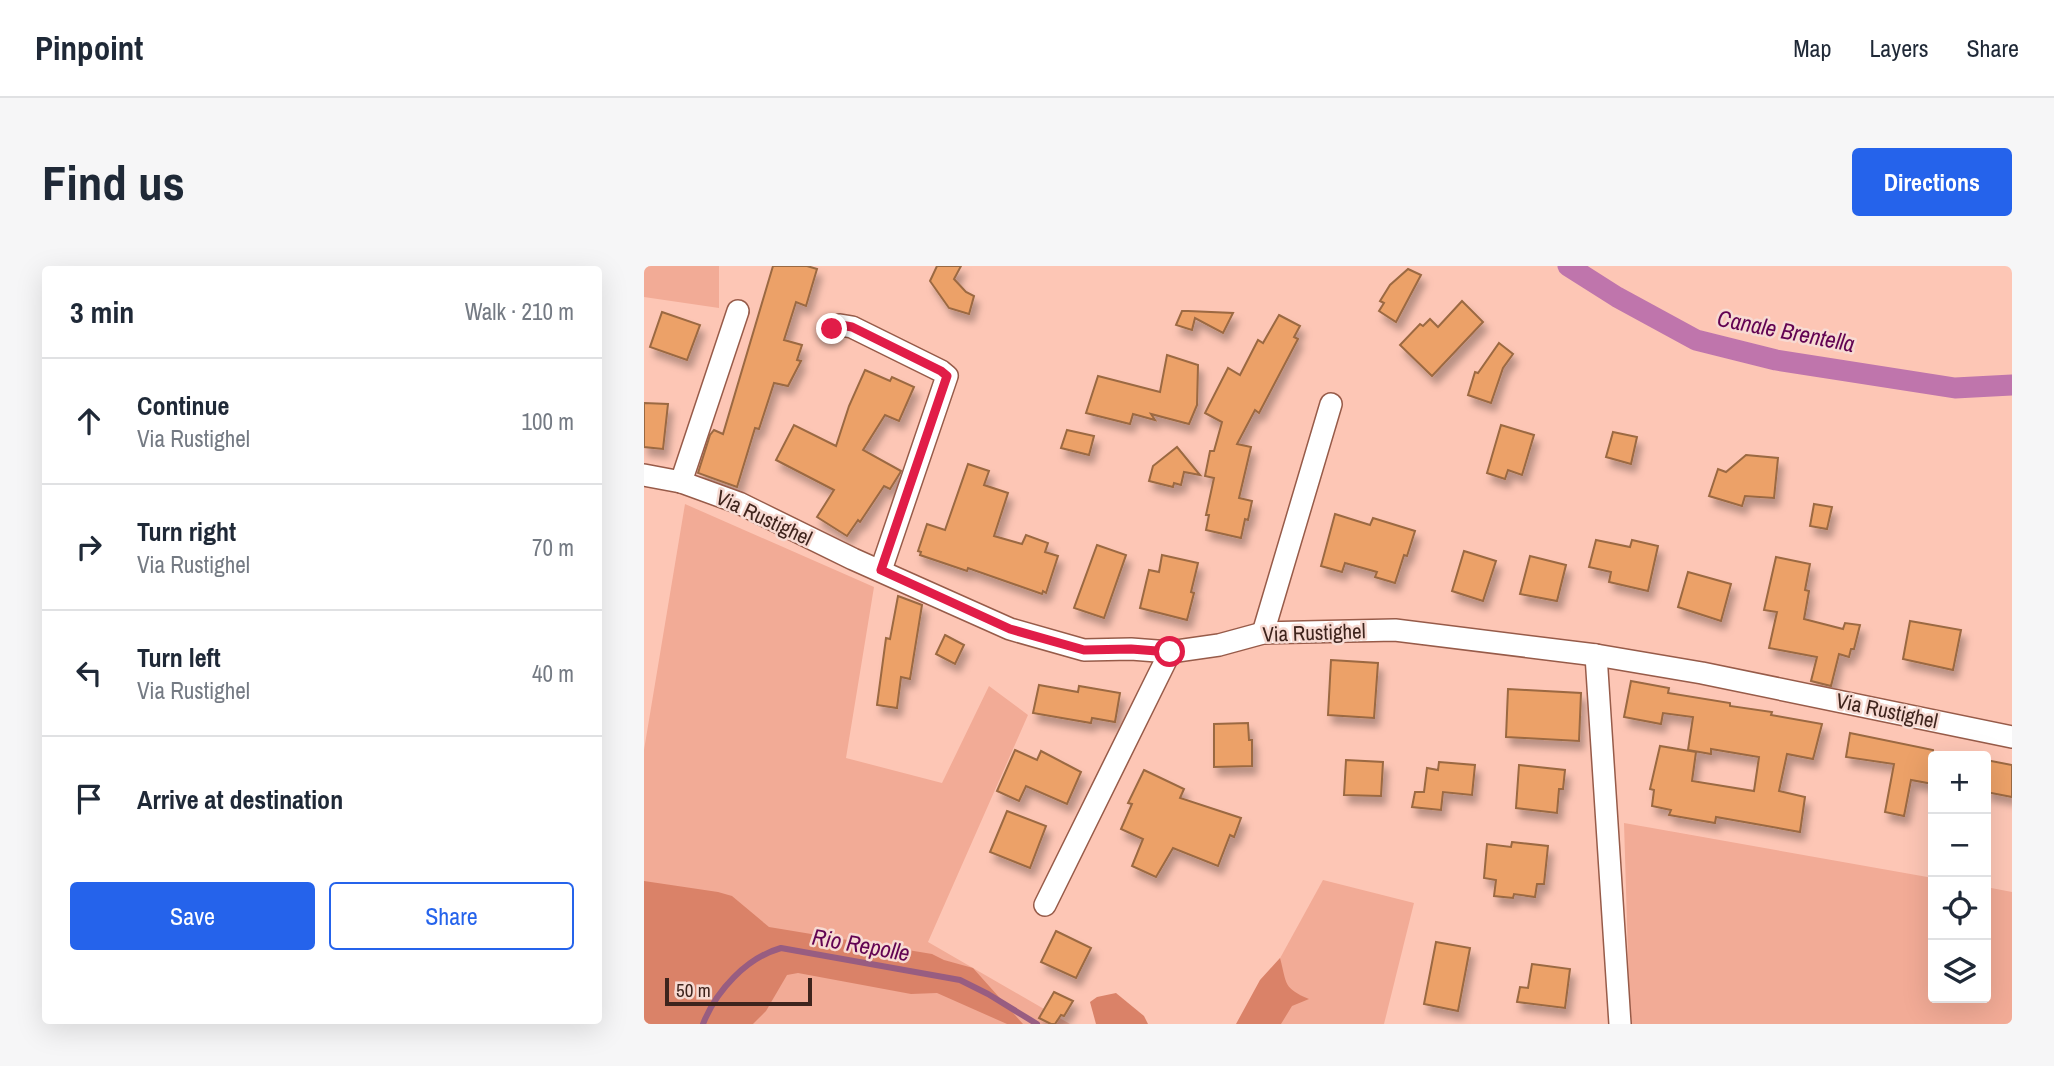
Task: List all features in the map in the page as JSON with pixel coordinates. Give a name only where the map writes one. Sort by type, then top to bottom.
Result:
[{"type":"street","points":[[681,482],[737,311]]},
{"type":"street","points":[[832,329],[841,325],[852,327],[947,376],[881,570]]},
{"type":"street","points":[[1263,633],[1331,404]]},
{"type":"street","name":"Via Rustighel","points":[[644,475],[681,482],[739,503],[853,559],[1010,629],[1084,650],[1170,652],[1219,645],[1263,633],[1395,630],[1596,655],[1702,673],[2012,737]]},
{"type":"street","points":[[1045,905],[1170,652]]},
{"type":"street","points":[[1596,655],[1620,1024]]},
{"type":"shaded area","points":[[644,266],[719,266],[719,308],[644,297]]},
{"type":"shaded area","points":[[685,504],[874,587],[846,758],[942,783],[989,686],[1028,715],[928,942],[1070,1024],[644,1024],[644,750]]},
{"type":"shaded area","points":[[1624,823],[1928,877],[1928,1003],[1991,1003],[1991,888],[2012,892],[2012,1024],[1630,1024]]},
{"type":"shaded area","points":[[1323,880],[1414,903],[1384,1024],[1244,1024]]},
{"type":"shaded area","points":[[644,881],[732,896],[769,927],[932,954],[973,968],[1023,1024],[1007,1024],[937,993],[911,994],[798,973],[787,975],[766,1011],[753,1024],[644,1024]]},
{"type":"shaded area","points":[[1280,958],[1287,984],[1294,992],[1309,999],[1292,1006],[1281,1024],[1236,1024],[1260,980]]},
{"type":"shaded area","points":[[1116,993],[1144,1016],[1148,1024],[1096,1024],[1090,1002],[1097,997]]},
{"type":"building","points":[[773,266],[807,266],[817,269],[806,306],[796,302],[784,340],[802,345],[797,360],[801,361],[788,386],[774,383],[759,429],[755,428],[737,487],[698,473],[710,435],[714,430],[723,434]]},
{"type":"building","points":[[937,266],[961,266],[954,279],[966,292],[974,296],[969,314],[949,308],[930,281]]},
{"type":"building","points":[[1408,269],[1421,275],[1396,322],[1379,311],[1384,303],[1380,301],[1390,285]]},
{"type":"building","points":[[1462,301],[1483,322],[1432,376],[1400,345],[1420,324],[1423,326],[1430,319],[1438,327]]},
{"type":"building","points":[[1182,311],[1233,313],[1223,333],[1195,318],[1192,330],[1176,325]]},
{"type":"building","points":[[662,312],[700,325],[687,360],[650,347]]},
{"type":"building","points":[[1279,315],[1300,326],[1294,337],[1298,339],[1259,413],[1255,410],[1237,444],[1251,447],[1239,498],[1252,501],[1248,520],[1245,519],[1241,538],[1206,530],[1209,515],[1206,515],[1214,478],[1205,476],[1210,451],[1214,451],[1222,422],[1205,413],[1228,368],[1240,375],[1258,340],[1263,343]]},
{"type":"building","points":[[1499,343],[1513,354],[1503,368],[1491,403],[1468,395],[1475,372],[1478,373]]},
{"type":"building","points":[[1167,355],[1198,365],[1197,405],[1189,424],[1151,414],[1155,420],[1133,414],[1130,424],[1086,413],[1098,376],[1160,392]]},
{"type":"building","points":[[865,370],[890,381],[892,377],[914,387],[899,421],[885,415],[863,450],[901,471],[890,489],[884,486],[860,522],[858,520],[847,536],[817,517],[834,490],[776,460],[794,425],[836,446],[849,406]]},
{"type":"building","points":[[644,403],[668,404],[663,449],[644,447]]},
{"type":"building","points":[[1501,425],[1534,435],[1522,475],[1508,470],[1505,479],[1487,473]]},
{"type":"building","points":[[1067,430],[1094,436],[1089,455],[1061,448]]},
{"type":"building","points":[[1613,432],[1637,437],[1631,464],[1606,457]]},
{"type":"building","points":[[1177,447],[1200,475],[1184,472],[1181,485],[1174,483],[1173,487],[1149,481],[1153,466]]},
{"type":"building","points":[[1746,455],[1778,458],[1774,498],[1745,496],[1742,506],[1709,496],[1718,469],[1726,472]]},
{"type":"building","points":[[968,464],[989,471],[984,485],[1008,493],[994,536],[1022,544],[1026,535],[1048,543],[1045,552],[1058,556],[1046,593],[1043,591],[1042,594],[968,568],[967,571],[920,555],[921,552],[918,551],[927,524],[945,530]]},
{"type":"building","points":[[1814,504],[1832,507],[1827,529],[1810,526]]},
{"type":"building","points":[[1335,514],[1370,525],[1373,518],[1415,531],[1395,583],[1375,577],[1377,572],[1345,563],[1342,572],[1321,566]]},
{"type":"building","points":[[1596,540],[1630,547],[1632,540],[1658,546],[1648,591],[1609,582],[1611,572],[1589,567]]},
{"type":"building","points":[[1097,545],[1126,555],[1104,618],[1074,608]]},
{"type":"building","points":[[1464,551],[1496,561],[1483,601],[1452,591]]},
{"type":"building","points":[[1162,555],[1198,563],[1187,620],[1140,608],[1149,570],[1159,572]]},
{"type":"building","points":[[1530,556],[1566,565],[1557,601],[1520,594]]},
{"type":"building","points":[[1776,557],[1810,564],[1805,590],[1809,591],[1804,619],[1843,629],[1845,623],[1860,625],[1854,649],[1851,649],[1849,657],[1839,654],[1831,686],[1811,681],[1817,657],[1769,648],[1777,612],[1764,610]]},
{"type":"building","points":[[1688,572],[1731,584],[1721,621],[1678,607]]},
{"type":"building","points":[[898,596],[922,605],[910,679],[901,677],[897,708],[877,705],[886,638],[890,639]]},
{"type":"building","points":[[1910,621],[1961,630],[1953,670],[1903,659]]},
{"type":"building","points":[[945,635],[964,645],[955,664],[936,654]]},
{"type":"building","points":[[1331,660],[1378,663],[1374,718],[1328,715]]},
{"type":"building","points":[[1631,681],[1669,688],[1668,693],[1730,703],[1730,706],[1772,712],[1771,715],[1822,724],[1813,759],[1787,754],[1779,791],[1805,797],[1800,832],[1716,817],[1715,823],[1669,815],[1671,810],[1652,806],[1654,790],[1650,789],[1660,746],[1696,752],[1692,781],[1754,791],[1759,757],[1711,749],[1711,754],[1688,750],[1693,717],[1663,713],[1661,724],[1624,717]]},
{"type":"building","points":[[1039,685],[1078,692],[1079,686],[1120,693],[1115,722],[1092,718],[1091,723],[1033,713]]},
{"type":"building","points":[[1508,689],[1581,693],[1579,741],[1506,737]]},
{"type":"building","points":[[1248,723],[1249,740],[1252,740],[1252,766],[1214,767],[1214,724]]},
{"type":"building","points":[[1850,733],[1933,750],[1928,751],[1928,783],[1911,780],[1904,816],[1885,812],[1894,764],[1846,757]]},
{"type":"building","points":[[1015,750],[1037,760],[1041,751],[1081,772],[1067,804],[1026,786],[1019,801],[997,791]]},
{"type":"building","points":[[1346,760],[1383,762],[1381,796],[1344,795]]},
{"type":"building","points":[[1991,761],[2012,765],[2012,797],[1991,793]]},
{"type":"building","points":[[1439,762],[1475,765],[1472,795],[1443,792],[1441,810],[1412,807],[1415,792],[1424,792],[1427,768],[1438,770]]},
{"type":"building","points":[[1519,765],[1565,770],[1563,789],[1559,789],[1557,813],[1516,808]]},
{"type":"building","points":[[1144,770],[1184,789],[1180,798],[1241,818],[1234,837],[1230,835],[1218,866],[1173,848],[1156,877],[1132,866],[1143,839],[1121,829],[1132,804],[1128,803]]},
{"type":"building","points":[[1007,811],[1046,826],[1030,868],[990,852]]},
{"type":"building","points":[[1512,842],[1548,846],[1544,884],[1537,884],[1535,897],[1514,894],[1513,898],[1494,896],[1496,880],[1484,878],[1487,844],[1511,847]]},
{"type":"building","points":[[1056,931],[1091,948],[1076,978],[1041,962]]},
{"type":"building","points":[[1436,942],[1470,948],[1458,1011],[1424,1004]]},
{"type":"building","points":[[1532,964],[1570,969],[1565,1008],[1517,1002],[1520,987],[1528,988]]},
{"type":"building","points":[[1054,992],[1073,1001],[1064,1016],[1061,1015],[1055,1024],[1051,1024],[1039,1018]]},
{"type":"waterway","name":"Canale Brentella","points":[[1568,266],[1617,297],[1696,340],[1776,360],[1955,388],[2012,385]]},
{"type":"waterway","name":"Rio Repolle","points":[[703,1024],[716,1000],[734,977],[756,959],[781,948],[960,980],[1037,1024]]},
{"type":"route","points":[[832,329],[841,325],[852,327],[947,376],[881,570],[1010,629],[1084,650],[1170,652]]}]
